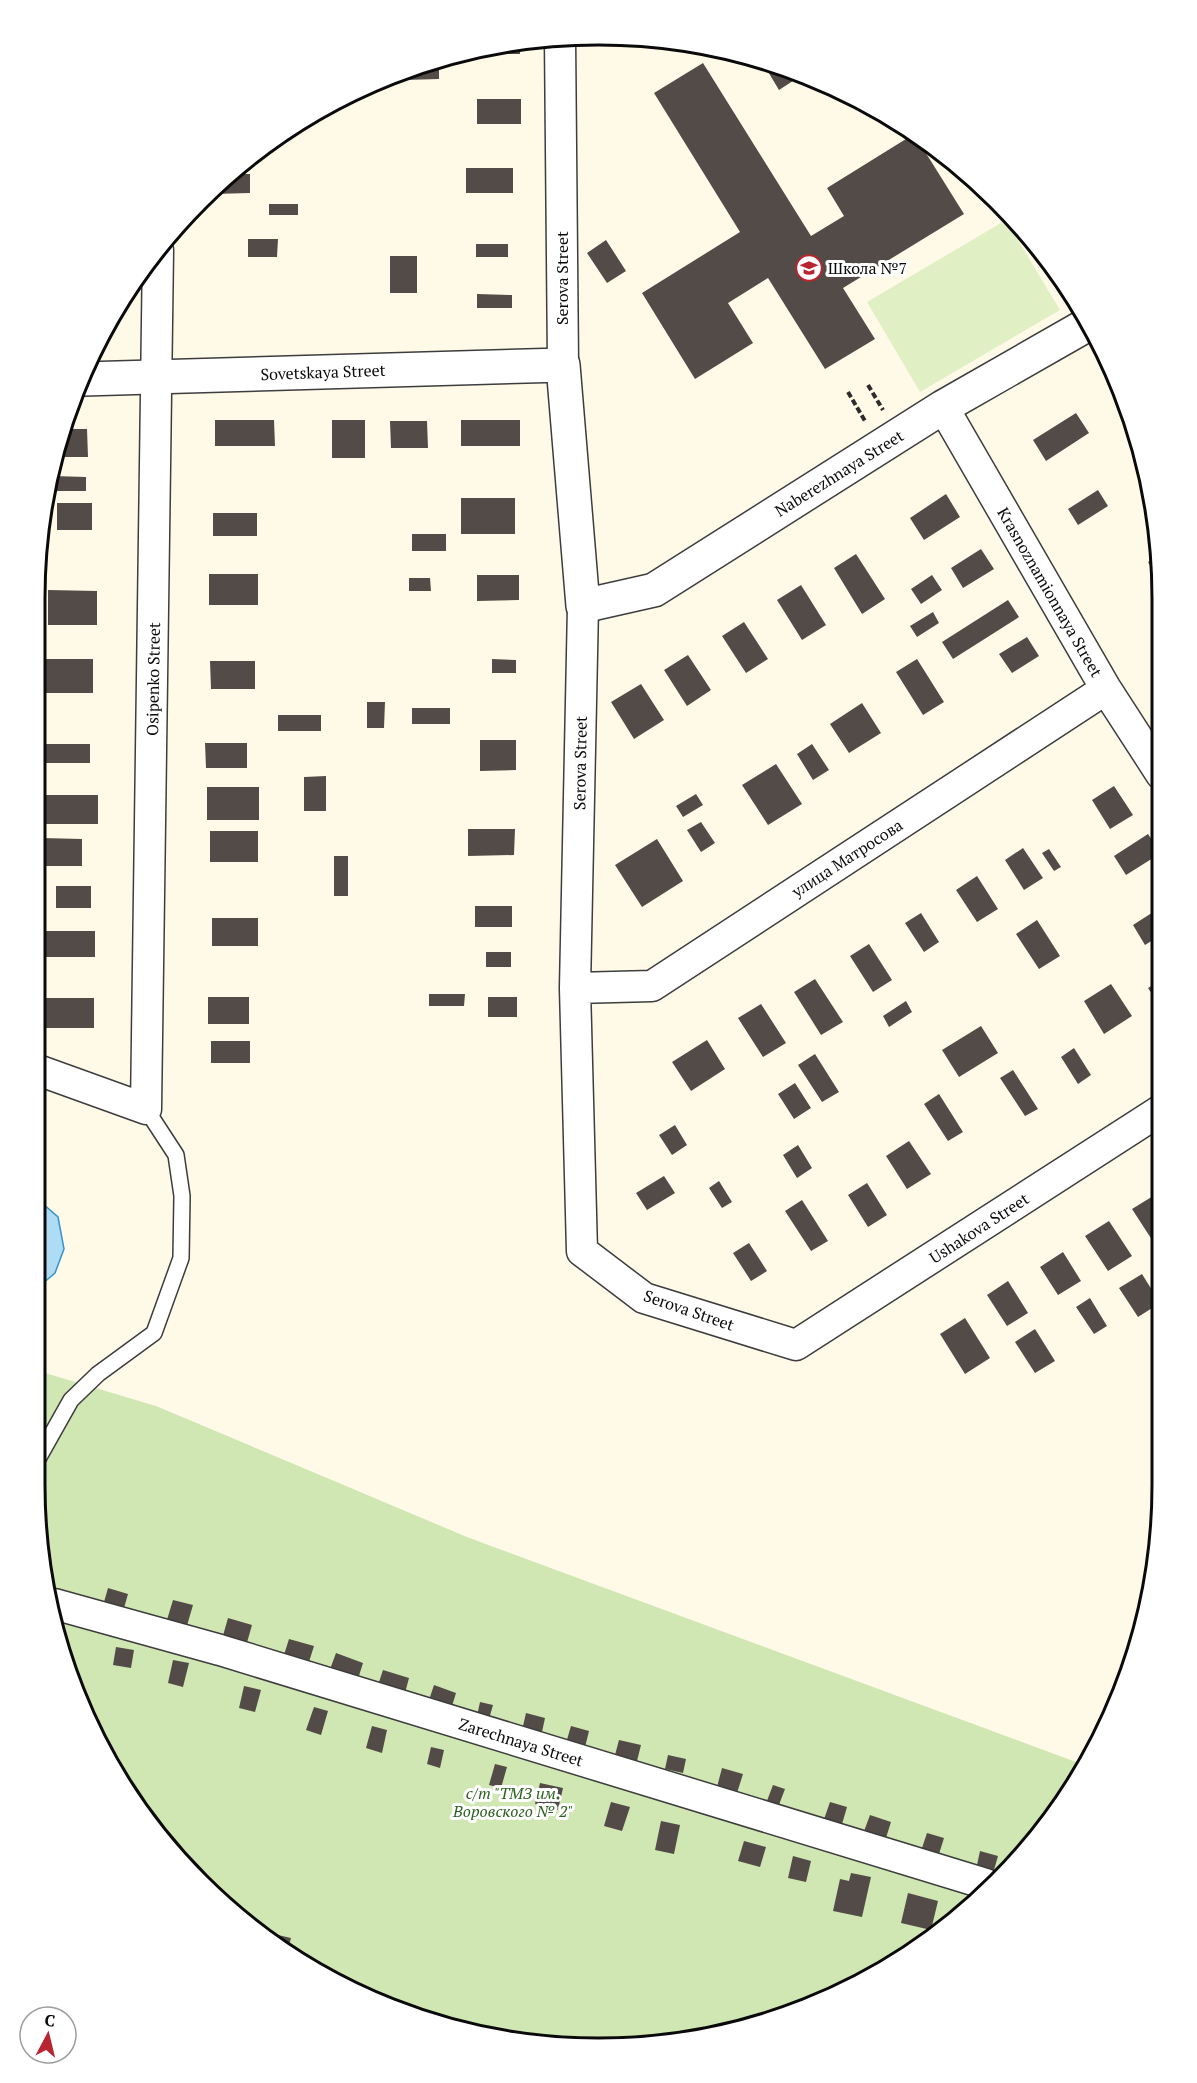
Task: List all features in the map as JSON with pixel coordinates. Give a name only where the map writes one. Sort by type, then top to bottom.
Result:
[{"type":"street","name":"Serova Street","points":[[561,46],[563,365],[583,606],[575,988],[582,1251],[644,1298],[796,1345]]},
{"type":"street","name":"Osipenko Street","points":[[146,1109],[158,263]]},
{"type":"street","name":"Naberezhnaya Street","points":[[583,606],[654,590],[943,407],[1081,328]]},
{"type":"street","name":"Sovetskaya Street","points":[[91,379],[563,365]]},
{"type":"street","name":"Krasnoznamionnaya Street","points":[[943,407],[1106,689],[1152,760]]},
{"type":"street","name":"улица Матросова","points":[[575,988],[652,986],[1106,689]]},
{"type":"street","points":[[45,1073],[146,1109]]},
{"type":"street","name":"Ushakova Street","points":[[796,1345],[1152,1116]]},
{"type":"street","name":"Zarechnaya Street","points":[[59,1605],[220,1650],[983,1883]]},
{"type":"lane","points":[[45,1445],[71,1400],[98,1374],[154,1333],[181,1258],[182,1196],[176,1155],[146,1109]]},
{"type":"path","points":[[868,385],[887,417]]},
{"type":"path","points":[[848,392],[869,428]]},
{"type":"green space","points":[[1003,222],[1013,232],[1060,310],[920,392],[867,302]]},
{"type":"green space","name":"с/т \"ТМЗ им. Воровского № 2\"","points":[[45,1373],[156,1406],[467,1537],[1077,1762],[1059,1792],[1015,1849],[990,1876],[935,1924],[875,1964],[810,1996],[776,2009],[742,2019],[671,2033],[598,2038],[526,2033],[455,2019],[421,2009],[354,1981],[322,1964],[262,1924],[207,1876],[182,1849],[138,1792],[119,1761],[87,1696],[74,1662],[56,1592],[46,1521]]},
{"type":"water","points":[[45,1206],[58,1217],[64,1249],[55,1273],[45,1282]]},
{"type":"building","points":[[520,51],[520,54],[503,54]]},
{"type":"building","points":[[703,63],[811,236],[844,216],[827,188],[907,139],[925,152],[964,214],[843,288],[875,339],[825,369],[768,278],[728,303],[753,343],[695,379],[642,293],[740,232],[654,93]]},
{"type":"building","points":[[439,69],[439,79],[405,80]]},
{"type":"building","points":[[768,72],[793,81],[779,90]]},
{"type":"building","points":[[477,99],[521,99],[521,124],[477,124]]},
{"type":"building","points":[[466,168],[513,168],[513,193],[466,193]]},
{"type":"building","points":[[244,174],[250,174],[250,193],[221,194]]},
{"type":"building","points":[[269,204],[298,204],[298,215],[269,215]]},
{"type":"building","points":[[248,239],[278,239],[277,257],[248,257]]},
{"type":"building","points":[[606,240],[626,271],[607,283],[587,253]]},
{"type":"building","points":[[476,244],[508,244],[508,257],[476,257]]},
{"type":"building","points":[[390,256],[417,256],[417,293],[390,293]]},
{"type":"building","points":[[477,294],[512,295],[512,308],[477,308]]},
{"type":"building","points":[[1076,413],[1089,433],[1046,461],[1033,440]]},
{"type":"building","points":[[215,420],[274,420],[275,446],[215,446]]},
{"type":"building","points":[[332,420],[365,420],[365,458],[332,458]]},
{"type":"building","points":[[461,420],[520,420],[520,446],[461,446]]},
{"type":"building","points":[[390,421],[427,421],[428,448],[391,448]]},
{"type":"building","points":[[72,429],[87,429],[88,457],[64,457]]},
{"type":"building","points":[[59,476],[86,477],[86,491],[56,491]]},
{"type":"building","points":[[1098,490],[1108,506],[1078,525],[1068,509]]},
{"type":"building","points":[[946,494],[960,517],[924,540],[910,518]]},
{"type":"building","points":[[461,498],[515,498],[515,534],[461,534]]},
{"type":"building","points":[[57,503],[92,503],[92,530],[57,530]]},
{"type":"building","points":[[213,513],[257,513],[257,536],[213,536]]},
{"type":"building","points":[[412,534],[446,534],[446,551],[412,551]]},
{"type":"building","points":[[981,549],[994,569],[963,588],[951,568]]},
{"type":"building","points":[[856,554],[885,599],[862,614],[834,568]]},
{"type":"building","points":[[209,574],[258,574],[258,605],[209,605]]},
{"type":"building","points":[[477,575],[519,575],[519,600],[477,601]]},
{"type":"building","points":[[932,575],[942,590],[921,604],[911,589]]},
{"type":"building","points":[[409,578],[430,578],[431,591],[409,591]]},
{"type":"building","points":[[801,585],[826,625],[802,640],[777,600]]},
{"type":"building","points":[[48,590],[97,591],[97,625],[48,625]]},
{"type":"building","points":[[1008,600],[1019,617],[953,659],[942,642]]},
{"type":"building","points":[[933,612],[939,623],[917,637],[910,626]]},
{"type":"building","points":[[744,622],[768,659],[746,673],[722,636]]},
{"type":"building","points":[[1027,637],[1039,656],[1012,673],[999,654]]},
{"type":"building","points":[[688,655],[711,690],[687,706],[664,670]]},
{"type":"building","points":[[46,659],[93,659],[93,693],[46,693]]},
{"type":"building","points":[[492,659],[516,660],[516,673],[492,673]]},
{"type":"building","points":[[917,659],[944,702],[923,715],[896,672]]},
{"type":"building","points":[[210,661],[255,661],[255,689],[211,689]]},
{"type":"building","points":[[641,684],[664,720],[634,739],[611,702]]},
{"type":"building","points":[[367,702],[385,702],[384,728],[367,728]]},
{"type":"building","points":[[862,703],[881,733],[849,753],[830,724]]},
{"type":"building","points":[[412,708],[450,708],[450,724],[412,724]]},
{"type":"building","points":[[278,715],[321,715],[321,731],[278,731]]},
{"type":"building","points":[[480,740],[516,740],[516,770],[480,771]]},
{"type":"building","points":[[205,743],[247,743],[247,768],[206,768]]},
{"type":"building","points":[[45,744],[90,744],[90,763],[45,763]]},
{"type":"building","points":[[812,744],[829,770],[813,780],[797,754]]},
{"type":"building","points":[[776,764],[802,804],[768,825],[742,785]]},
{"type":"building","points":[[326,776],[326,811],[304,811],[304,777]]},
{"type":"building","points":[[1114,786],[1133,815],[1110,829],[1092,800]]},
{"type":"building","points":[[207,787],[259,787],[259,820],[207,820]]},
{"type":"building","points":[[696,794],[703,805],[683,817],[676,806]]},
{"type":"building","points":[[45,795],[98,795],[98,824],[45,824]]},
{"type":"building","points":[[701,822],[715,843],[701,852],[687,830]]},
{"type":"building","points":[[468,829],[515,829],[514,855],[468,856]]},
{"type":"building","points":[[210,831],[258,831],[258,862],[210,862]]},
{"type":"building","points":[[1148,834],[1152,840],[1152,859],[1126,875],[1114,856]]},
{"type":"building","points":[[45,838],[82,839],[82,866],[45,866]]},
{"type":"building","points":[[657,839],[683,881],[642,907],[615,865]]},
{"type":"building","points":[[1023,848],[1043,878],[1024,890],[1005,860]]},
{"type":"building","points":[[1049,849],[1061,867],[1054,871],[1042,853]]},
{"type":"building","points":[[334,856],[348,856],[348,896],[334,896]]},
{"type":"building","points":[[977,876],[998,909],[977,922],[956,890]]},
{"type":"building","points":[[56,886],[91,886],[91,908],[56,908]]},
{"type":"building","points":[[475,906],[512,906],[512,927],[475,927]]},
{"type":"building","points":[[921,913],[939,942],[924,952],[905,923]]},
{"type":"building","points":[[1152,913],[1152,941],[1145,945],[1133,925]]},
{"type":"building","points":[[212,918],[258,918],[258,946],[212,946]]},
{"type":"building","points":[[1037,920],[1060,956],[1039,969],[1016,934]]},
{"type":"building","points":[[45,931],[95,931],[95,957],[45,957]]},
{"type":"building","points":[[869,944],[892,980],[873,992],[850,956]]},
{"type":"building","points":[[486,952],[511,952],[511,967],[486,967]]},
{"type":"building","points":[[815,979],[843,1022],[821,1035],[794,992]]},
{"type":"building","points":[[1111,984],[1132,1016],[1104,1034],[1084,1001]]},
{"type":"building","points":[[429,994],[465,994],[464,1006],[429,1006]]},
{"type":"building","points":[[208,997],[249,997],[249,1024],[208,1024]]},
{"type":"building","points":[[488,997],[517,997],[517,1017],[488,1017]]},
{"type":"building","points":[[45,998],[94,998],[94,1028],[45,1028]]},
{"type":"building","points":[[906,1001],[912,1012],[889,1027],[883,1016]]},
{"type":"building","points":[[761,1004],[786,1043],[763,1057],[738,1018]]},
{"type":"building","points":[[981,1026],[998,1053],[959,1077],[942,1050]]},
{"type":"building","points":[[707,1040],[725,1069],[691,1091],[672,1062]]},
{"type":"building","points":[[211,1041],[250,1041],[250,1063],[211,1063]]},
{"type":"building","points":[[1074,1048],[1091,1075],[1078,1084],[1061,1057]]},
{"type":"building","points":[[815,1054],[839,1092],[822,1102],[798,1065]]},
{"type":"building","points":[[1013,1070],[1038,1109],[1025,1116],[1000,1078]]},
{"type":"building","points":[[795,1083],[811,1108],[794,1119],[778,1094]]},
{"type":"building","points":[[939,1094],[963,1132],[948,1141],[924,1104]]},
{"type":"building","points":[[675,1125],[687,1145],[672,1155],[659,1135]]},
{"type":"building","points":[[909,1141],[931,1174],[907,1189],[886,1156]]},
{"type":"building","points":[[798,1145],[812,1168],[797,1178],[783,1155]]},
{"type":"building","points":[[664,1176],[675,1193],[647,1210],[636,1193]]},
{"type":"building","points":[[719,1181],[732,1202],[722,1208],[709,1188]]},
{"type":"building","points":[[867,1183],[887,1215],[868,1227],[848,1195]]},
{"type":"building","points":[[1152,1197],[1152,1240],[1132,1209]]},
{"type":"building","points":[[802,1200],[828,1241],[811,1251],[785,1211]]},
{"type":"building","points":[[1109,1221],[1132,1256],[1108,1271],[1085,1236]]},
{"type":"building","points":[[749,1243],[767,1271],[751,1281],[733,1253]]},
{"type":"building","points":[[1063,1252],[1081,1281],[1058,1295],[1040,1267]]},
{"type":"building","points":[[1142,1274],[1152,1290],[1152,1308],[1138,1317],[1119,1288]]},
{"type":"building","points":[[1008,1281],[1028,1313],[1007,1326],[987,1295]]},
{"type":"building","points":[[1090,1298],[1107,1326],[1094,1334],[1076,1307]]},
{"type":"building","points":[[965,1318],[990,1358],[965,1374],[940,1334]]},
{"type":"building","points":[[1035,1329],[1055,1361],[1035,1373],[1015,1342]]},
{"type":"building","points":[[108,1588],[128,1594],[122,1615],[102,1609]]},
{"type":"building","points":[[173,1600],[193,1605],[186,1629],[166,1623]]},
{"type":"building","points":[[228,1618],[252,1625],[246,1646],[222,1639]]},
{"type":"building","points":[[289,1639],[314,1646],[308,1665],[283,1658]]},
{"type":"building","points":[[116,1647],[134,1650],[131,1668],[113,1665]]},
{"type":"building","points":[[336,1653],[363,1663],[357,1682],[329,1672]]},
{"type":"building","points":[[173,1660],[189,1663],[183,1687],[168,1683]]},
{"type":"building","points":[[383,1670],[409,1678],[405,1693],[378,1685]]},
{"type":"building","points":[[434,1685],[456,1693],[452,1706],[430,1697]]},
{"type":"building","points":[[244,1686],[261,1690],[255,1712],[239,1708]]},
{"type":"building","points":[[480,1702],[493,1705],[489,1719],[477,1716]]},
{"type":"building","points":[[314,1707],[328,1711],[321,1735],[306,1730]]},
{"type":"building","points":[[526,1713],[545,1718],[542,1732],[523,1726]]},
{"type":"building","points":[[372,1726],[387,1730],[382,1753],[366,1748]]},
{"type":"building","points":[[571,1726],[589,1731],[585,1747],[566,1743]]},
{"type":"building","points":[[619,1740],[641,1745],[637,1761],[615,1755]]},
{"type":"building","points":[[431,1747],[444,1750],[440,1768],[427,1764]]},
{"type":"building","points":[[668,1755],[686,1759],[683,1773],[665,1769]]},
{"type":"building","points":[[495,1764],[507,1767],[501,1788],[489,1785]]},
{"type":"building","points":[[722,1768],[743,1774],[737,1793],[717,1787]]},
{"type":"building","points":[[540,1783],[563,1788],[558,1810],[535,1804]]},
{"type":"building","points":[[773,1785],[785,1789],[777,1810],[765,1806]]},
{"type":"building","points":[[611,1802],[630,1807],[622,1831],[604,1826]]},
{"type":"building","points":[[830,1802],[847,1807],[840,1831],[822,1825]]},
{"type":"building","points":[[870,1815],[891,1822],[885,1841],[863,1834]]},
{"type":"building","points":[[661,1821],[680,1825],[674,1854],[655,1850]]},
{"type":"building","points":[[927,1833],[944,1838],[939,1854],[922,1848]]},
{"type":"building","points":[[744,1841],[766,1847],[760,1867],[738,1861]]},
{"type":"building","points":[[980,1851],[998,1856],[994,1870],[977,1865]]},
{"type":"building","points":[[793,1856],[811,1861],[806,1882],[788,1878]]},
{"type":"building","points":[[851,1873],[871,1877],[862,1917],[833,1911],[840,1879],[849,1881]]},
{"type":"building","points":[[908,1893],[938,1901],[932,1926],[928,1929],[901,1923]]},
{"type":"building","points":[[278,1935],[291,1938],[290,1944]]},
{"type":"place","name":"Школа №7","points":[[809,268]]}]
